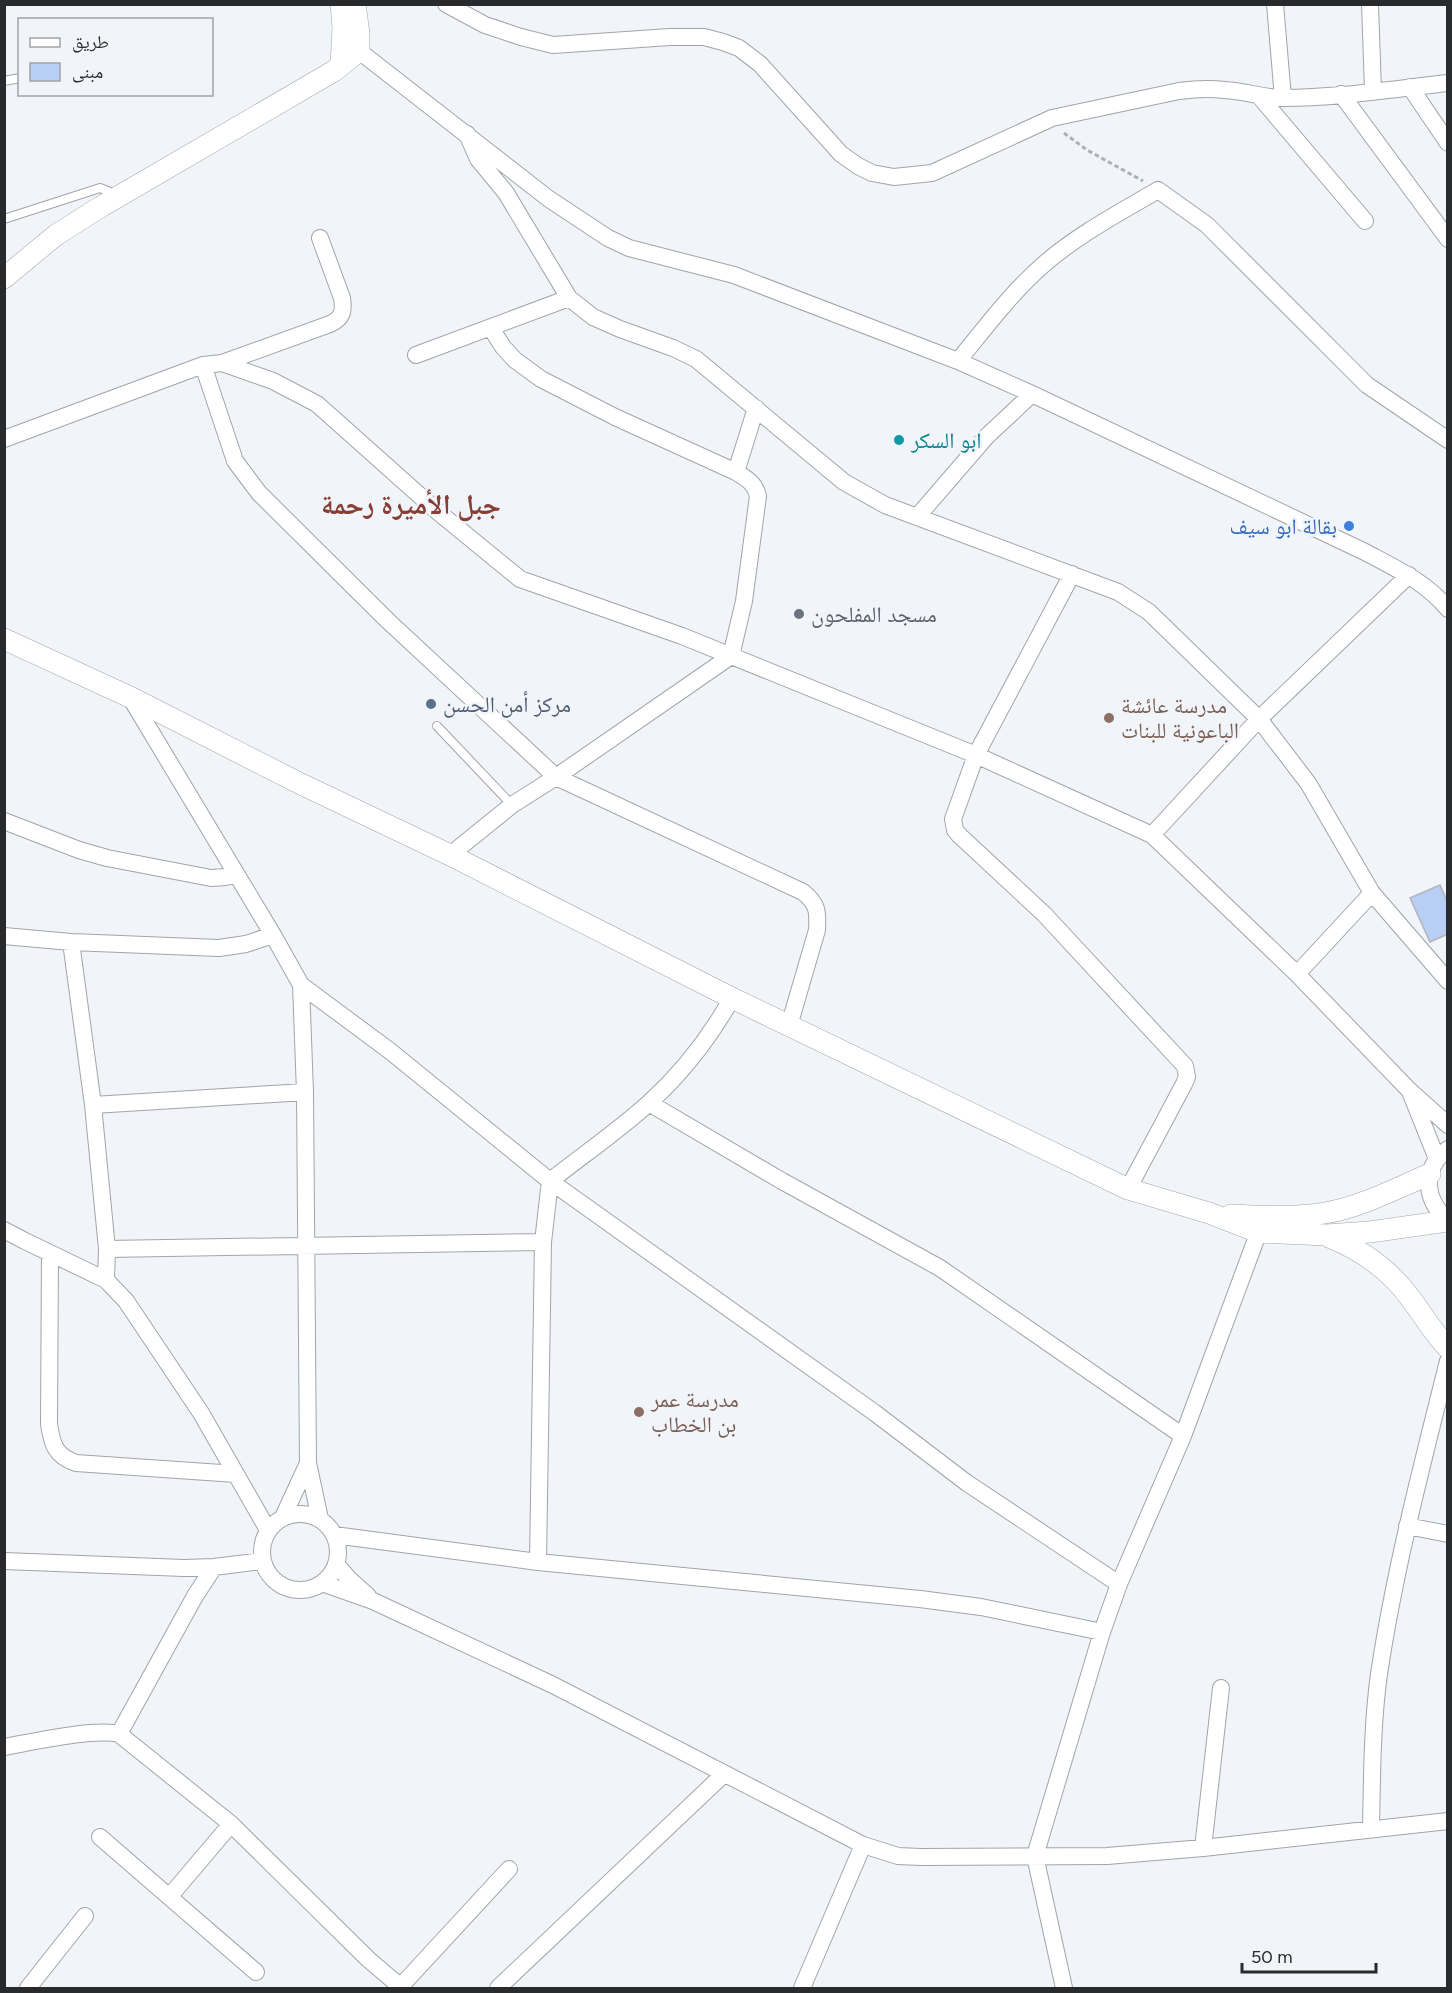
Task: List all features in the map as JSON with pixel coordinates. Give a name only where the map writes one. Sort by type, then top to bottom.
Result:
[{"type":"street","points":[[341,4],[348,54],[467,134],[549,199],[608,238],[629,248],[734,275],[958,361],[1032,394],[1409,575],[1438,597],[1448,609]]},
{"type":"street","points":[[4,278],[56,236],[119,196],[322,79],[348,54],[359,34],[356,4]]},
{"type":"street","points":[[446,4],[485,25],[553,45],[670,37],[704,38],[739,48],[760,64],[841,154],[872,173],[894,177],[933,173],[1052,117],[1198,89],[1226,90],[1260,97],[1283,98],[1448,83]]},
{"type":"street","points":[[1275,4],[1283,98]]},
{"type":"street","points":[[1370,4],[1373,91]]},
{"type":"street","points":[[1410,87],[1448,143]]},
{"type":"street","points":[[1341,94],[1448,239]]},
{"type":"street","points":[[1260,97],[1365,221]]},
{"type":"street","points":[[467,134],[478,159],[506,193],[569,298],[592,317],[696,359],[844,482],[865,495],[981,542],[1118,592],[1149,612],[1259,719],[1308,783],[1372,893],[1448,981]]},
{"type":"street","points":[[958,361],[1020,287],[1044,264],[1077,239],[1158,190],[1194,214],[1215,233],[1367,385],[1448,440]]},
{"type":"street","points":[[4,439],[203,365],[222,363],[337,321],[344,308],[342,298],[320,238]]},
{"type":"street","points":[[416,355],[569,298]]},
{"type":"street","points":[[450,855],[512,805],[731,656],[744,602],[758,496],[751,482],[735,472],[615,417],[541,379],[515,360],[491,328]]},
{"type":"street","points":[[222,363],[273,381],[317,404],[437,511],[520,579],[682,636],[976,755],[1152,835],[1297,974],[1410,1091],[1448,1125]]},
{"type":"street","points":[[203,365],[235,461],[259,493],[387,620],[556,777],[803,892],[809,897],[815,904],[818,915],[817,930],[789,1026]]},
{"type":"street","points":[[917,517],[986,437],[1032,394]]},
{"type":"street","points":[[735,472],[756,408]]},
{"type":"street","points":[[1072,574],[976,755],[955,813],[953,825],[955,830],[1044,914],[1181,1061],[1187,1072],[1184,1084],[1128,1189]]},
{"type":"street","points":[[1152,835],[1259,719],[1409,575]]},
{"type":"street","points":[[4,639],[130,697],[732,998],[1128,1189],[1209,1213],[1262,1225],[1326,1235],[1370,1232],[1447,1221]]},
{"type":"street","points":[[130,697],[301,985],[390,1051],[550,1180],[875,1413],[967,1483],[1119,1584]]},
{"type":"street","points":[[4,821],[79,850],[108,858],[211,878],[226,877],[236,873]]},
{"type":"street","points":[[1297,974],[1372,893]]},
{"type":"street","points":[[4,936],[71,942],[219,948],[246,944],[273,935]]},
{"type":"street","points":[[71,942],[93,1105],[108,1249],[106,1280]]},
{"type":"street","points":[[301,985],[305,1092],[308,1463],[320,1519],[334,1535],[338,1549],[336,1564],[331,1576],[308,1590],[293,1590],[279,1585],[268,1575],[262,1561],[261,1545],[268,1530],[283,1517],[308,1463]]},
{"type":"street","points":[[538,1562],[543,1242],[550,1180],[649,1103],[704,1043],[732,998]]},
{"type":"street","points":[[1410,1091],[1438,1161],[1428,1187],[1431,1200],[1447,1221]]},
{"type":"street","points":[[93,1105],[305,1092]]},
{"type":"street","points":[[649,1103],[782,1181],[940,1268],[1183,1436]]},
{"type":"street","points":[[1262,1225],[1327,1213],[1382,1195],[1438,1161]]},
{"type":"street","points":[[1064,1989],[1035,1856],[1102,1632],[1119,1584],[1183,1436],[1262,1225]]},
{"type":"street","points":[[4,1230],[106,1280],[126,1301],[201,1413],[268,1530]]},
{"type":"street","points":[[1326,1235],[1351,1246],[1373,1260],[1393,1278],[1448,1348]]},
{"type":"street","points":[[108,1249],[543,1242]]},
{"type":"street","points":[[50,1254],[49,1424],[51,1440],[57,1451],[65,1460],[76,1464],[236,1474]]},
{"type":"street","points":[[1371,1830],[1372,1753],[1379,1677],[1407,1526],[1448,1361]]},
{"type":"street","points":[[283,1517],[302,1513],[320,1519]]},
{"type":"street","points":[[1407,1526],[1448,1534]]},
{"type":"street","points":[[334,1535],[538,1562],[920,1599],[981,1607],[1102,1632]]},
{"type":"street","points":[[4,1561],[104,1566],[214,1567],[262,1561]]},
{"type":"street","points":[[336,1564],[373,1601]]},
{"type":"street","points":[[119,1734],[195,1596],[214,1567]]},
{"type":"street","points":[[322,1583],[373,1601],[554,1685],[863,1845],[898,1856],[1107,1856],[1203,1848],[1448,1821]]},
{"type":"street","points":[[1203,1848],[1221,1688]]},
{"type":"street","points":[[4,1747],[87,1734],[110,1732],[119,1734],[231,1824],[368,1959],[401,1988],[509,1869]]},
{"type":"street","points":[[498,1989],[724,1774]]},
{"type":"street","points":[[170,1896],[231,1824]]},
{"type":"street","points":[[100,1837],[256,1972]]},
{"type":"street","points":[[802,1989],[863,1845]]},
{"type":"street","points":[[28,1989],[85,1916]]},
{"type":"lane","points":[[4,219],[100,189],[119,196]]},
{"type":"lane","points":[[437,726],[512,805]]},
{"type":"path","points":[[1052,117],[1071,139],[1158,190]]},
{"type":"building","points":[[1440,885],[1448,903],[1448,934],[1430,942],[1410,898]]},
{"type":"place","name":"ابو السكر","points":[[899,440]]},
{"type":"place","name":"بقالة ابو سيف","points":[[1349,526]]},
{"type":"place","name":"مسجد المفلحون","points":[[799,614]]},
{"type":"place","name":"مركز أمن الحسن","points":[[431,704]]},
{"type":"place","name":"مدرسة عائشة الباعونية للبنات","points":[[1109,718]]},
{"type":"place","name":"مدرسة عمر بن الخطاب","points":[[639,1412]]},
{"type":"district","name":"جبل الأميرة رحمة","points":[[411,504]]}]
